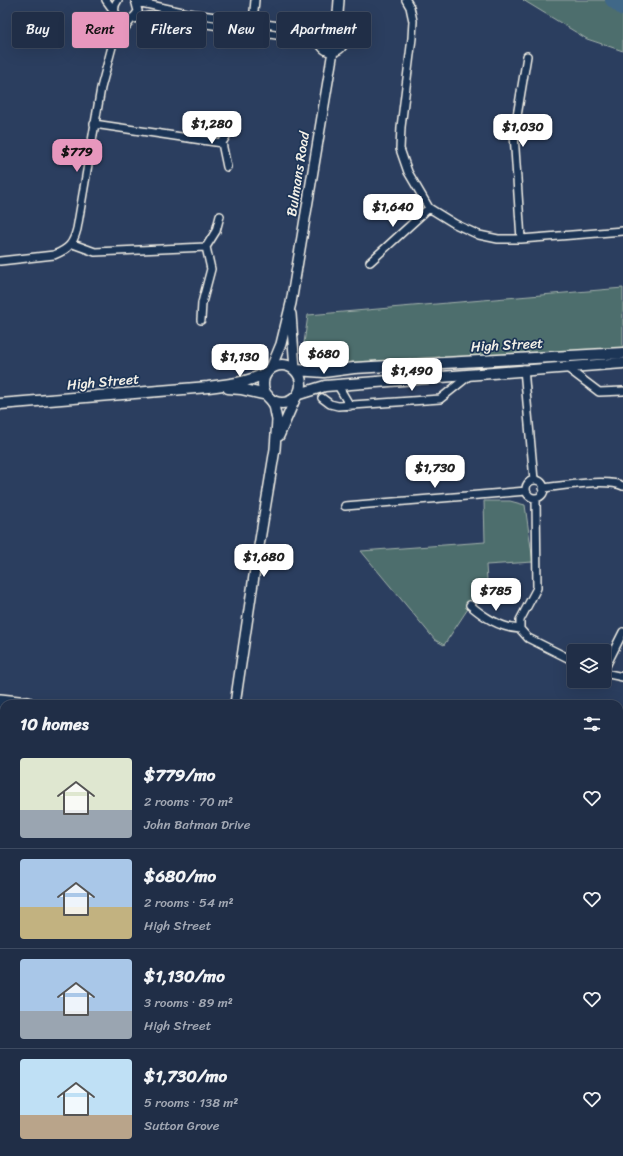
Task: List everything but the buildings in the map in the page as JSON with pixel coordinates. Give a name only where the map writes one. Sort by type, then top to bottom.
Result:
[{"type":"main road","name":"High Street","points":[[296,370],[324,372],[354,368],[623,353]]},
{"type":"main road","name":"High Street","points":[[298,395],[313,388],[337,384],[524,369],[623,363]]},
{"type":"main road","points":[[280,364],[296,370],[302,383],[298,395],[286,403],[274,401],[268,397],[263,382],[269,370],[280,364]]},
{"type":"main road","name":"High Street","points":[[0,404],[208,387],[254,379],[269,370]]},
{"type":"main road","name":"High Street","points":[[208,387],[241,389],[268,397]]},
{"type":"street","points":[[106,0],[114,12]]},
{"type":"street","points":[[115,12],[115,4],[118,0]]},
{"type":"street","points":[[129,22],[138,11],[136,0],[187,13],[214,17]]},
{"type":"street","points":[[254,12],[256,0]]},
{"type":"street","points":[[338,12],[339,0]]},
{"type":"street","points":[[406,0],[410,7],[413,21],[401,127],[400,149],[408,172],[429,208],[456,224],[479,235],[498,238],[521,239],[623,231]]},
{"type":"street","points":[[129,19],[148,16],[169,18],[277,35]]},
{"type":"street","points":[[0,261],[54,256],[73,244],[77,229],[101,88],[111,48]]},
{"type":"street","points":[[325,48],[333,51],[340,48]]},
{"type":"street","name":"Bulmans Road","points":[[269,370],[281,344],[291,302],[333,51]]},
{"type":"street","points":[[521,239],[514,134],[527,56]]},
{"type":"street","points":[[94,124],[222,143]]},
{"type":"street","points":[[227,167],[222,143],[230,130]]},
{"type":"street","points":[[370,262],[429,208]]},
{"type":"street","points":[[201,320],[202,304],[211,269],[206,247],[216,231],[220,216]]},
{"type":"street","points":[[73,244],[95,252],[206,247]]},
{"type":"street","name":"Bulmans Road","points":[[291,302],[296,370]]},
{"type":"street","points":[[566,367],[599,392],[623,391]]},
{"type":"street","points":[[524,369],[534,480]]},
{"type":"street","points":[[322,398],[330,404],[350,406],[440,399],[472,373]]},
{"type":"street","points":[[337,384],[350,406]]},
{"type":"street","points":[[275,449],[281,431],[298,395]]},
{"type":"street","points":[[237,700],[254,576],[275,449],[277,420],[274,405],[268,397]]},
{"type":"street","points":[[534,480],[541,483],[544,488]]},
{"type":"street","points":[[534,480],[528,484],[526,491],[528,496],[536,498],[542,494],[544,488]]},
{"type":"street","points":[[544,488],[604,483],[616,483],[623,486]]},
{"type":"street","points":[[345,506],[526,491]]},
{"type":"street","points":[[520,629],[520,620],[538,588],[536,498]]},
{"type":"street","points":[[470,605],[499,625],[520,629],[528,638],[567,658]]},
{"type":"street","points":[[611,656],[623,632]]},
{"type":"street","points":[[611,674],[623,677]]},
{"type":"green space","points":[[523,0],[623,0],[623,51],[587,39]]},
{"type":"green space","points":[[623,288],[623,349],[318,368],[307,364],[302,357],[308,315]]},
{"type":"green space","points":[[484,501],[510,501],[525,505],[533,562],[486,565],[487,580],[444,645],[435,640],[361,551],[485,542]]},
{"type":"waterway","points":[[612,0],[623,9]]}]
